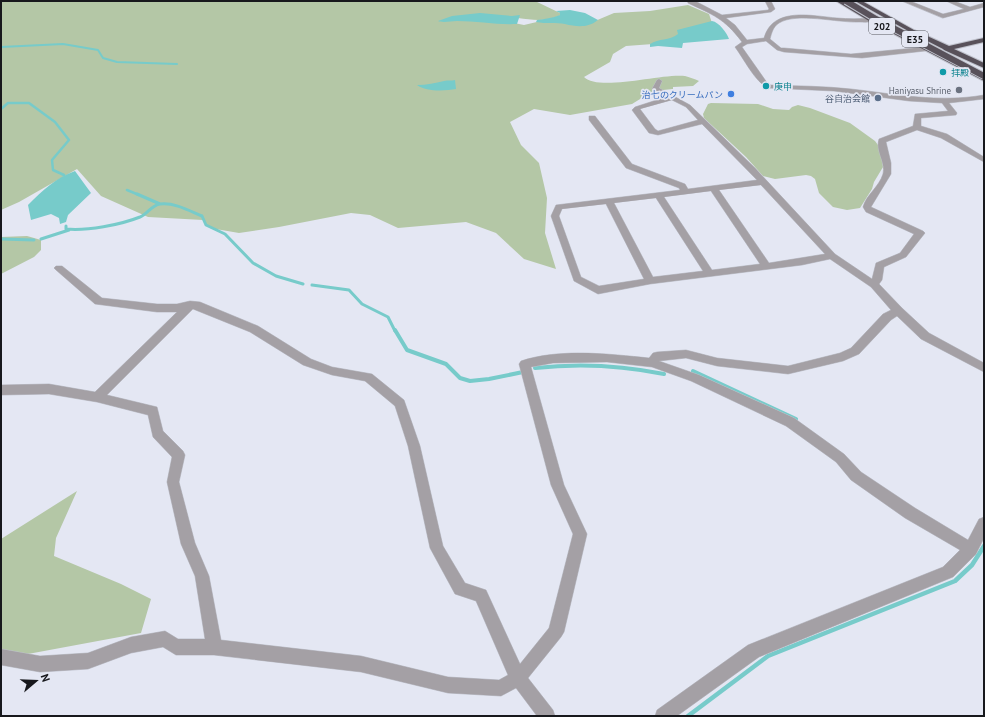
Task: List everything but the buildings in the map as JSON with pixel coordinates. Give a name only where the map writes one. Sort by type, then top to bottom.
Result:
[{"type":"highway","name":"202","points":[[839,1],[871,20],[984,79]]},
{"type":"highway","name":"E35","points":[[846,1],[876,19],[984,76]]},
{"type":"highway","name":"E35","points":[[855,1],[893,23],[984,70]]},
{"type":"highway","name":"202","points":[[858,1],[984,66]]},
{"type":"highway","name":"202","points":[[925,49],[949,49],[984,40]]},
{"type":"street","points":[[692,1],[690,2],[721,17],[733,26],[745,42]]},
{"type":"street","points":[[768,1],[772,9],[769,11]]},
{"type":"street","points":[[905,1],[943,16],[983,5]]},
{"type":"street","points":[[949,1],[970,8]]},
{"type":"street","points":[[721,17],[769,11],[777,12]]},
{"type":"street","points":[[784,13],[798,14],[805,17]]},
{"type":"street","points":[[767,39],[771,27],[791,18],[805,17],[836,20],[871,20]]},
{"type":"street","points":[[925,49],[851,56],[779,49],[767,39],[745,42],[738,47],[744,54],[750,66],[766,85],[770,87],[832,89],[904,98],[944,101],[968,101],[984,97]]},
{"type":"street","points":[[659,81],[655,89],[688,106],[763,182],[832,256],[874,285],[898,311],[925,336],[984,368]]},
{"type":"street","points":[[672,98],[637,108],[636,110],[652,131],[658,133],[703,121]]},
{"type":"street","points":[[917,127],[918,116],[953,113],[944,101]]},
{"type":"street","points":[[592,118],[629,166],[682,186],[685,191]]},
{"type":"street","points":[[874,285],[877,280],[879,265],[903,255],[920,233],[870,210],[867,207],[868,203],[888,174],[888,166],[882,141],[917,127],[944,136],[984,160]]},
{"type":"street","points":[[763,182],[559,207],[555,216],[577,279],[598,290],[650,281],[832,256]]},
{"type":"street","points":[[713,188],[766,266]]},
{"type":"street","points":[[659,195],[709,273]]},
{"type":"street","points":[[609,201],[650,281]]},
{"type":"street","points":[[59,268],[99,301],[157,308],[177,308],[196,305],[254,329],[307,362],[332,371],[368,376],[400,404],[414,446],[437,548],[460,589],[481,595],[518,678],[547,716]]},
{"type":"street","points":[[97,397],[191,305]]},
{"type":"street","points":[[652,363],[657,356],[686,354],[716,362],[788,370],[843,357],[855,351],[887,317],[898,311]]},
{"type":"street","points":[[1,657],[40,664],[88,661],[132,645],[166,639],[176,647],[214,647],[361,664],[448,685],[501,688],[518,678],[556,632],[580,534],[558,485],[525,364],[553,359],[607,358],[652,363],[695,378],[790,422],[840,458],[856,476],[910,513],[971,549]]},
{"type":"street","points":[[1,390],[49,389],[97,397],[153,411],[156,434],[179,455],[173,482],[188,544],[202,576],[214,647]]},
{"type":"street","points":[[663,716],[754,651],[948,572],[971,549],[984,524]]},
{"type":"shaded area","points":[[1,1],[535,1],[560,13],[561,15],[545,20],[518,18],[514,23],[524,25],[541,21],[588,24],[614,13],[650,11],[688,5],[709,14],[712,23],[680,33],[672,40],[653,44],[626,46],[613,54],[610,62],[584,77],[592,81],[603,83],[685,76],[699,81],[693,86],[673,87],[673,89],[653,91],[632,104],[570,115],[534,109],[510,122],[521,145],[539,163],[547,198],[545,233],[556,269],[524,259],[496,233],[466,222],[398,228],[370,215],[351,213],[239,233],[210,228],[203,220],[148,217],[101,196],[77,169],[19,202],[1,210]]},
{"type":"shaded area","points":[[570,10],[585,13],[598,20],[586,26],[536,22],[537,20],[560,15],[560,13],[556,11]]},
{"type":"shaded area","points":[[480,13],[512,16],[520,15],[517,24],[438,21],[452,16]]},
{"type":"shaded area","points":[[712,21],[717,23],[722,28],[729,39],[683,43],[682,48],[658,46],[650,47],[650,44],[653,42],[675,36],[678,34],[677,30]]},
{"type":"shaded area","points":[[455,80],[456,89],[452,90],[430,90],[417,85],[428,84]]},
{"type":"shaded area","points":[[708,104],[758,104],[773,109],[789,110],[798,105],[810,108],[850,123],[875,141],[878,145],[882,158],[883,167],[860,208],[847,210],[833,207],[819,193],[815,179],[811,176],[806,175],[775,179],[763,176],[746,157],[704,118],[703,114]]},
{"type":"shaded area","points":[[75,171],[91,193],[68,215],[66,222],[60,224],[59,218],[51,214],[31,220],[28,205],[55,181]]},
{"type":"shaded area","points":[[27,236],[41,240],[41,250],[34,257],[1,274],[1,237]]},
{"type":"shaded area","points":[[77,491],[56,538],[54,556],[121,584],[151,599],[141,633],[1,659],[1,539]]},
{"type":"waterway","points":[[1,47],[63,44],[98,50],[103,58],[117,62],[177,64]]},
{"type":"waterway","points":[[1,109],[8,103],[29,103],[55,122],[69,140],[52,160],[53,170],[64,175]]},
{"type":"waterway","points":[[127,190],[139,195]]},
{"type":"waterway","points":[[137,194],[160,204]]},
{"type":"waterway","points":[[66,226],[66,229],[84,229],[123,223],[140,217],[160,204]]},
{"type":"waterway","points":[[160,204],[171,204],[202,216],[206,225],[225,234],[253,263],[276,276],[303,284]]},
{"type":"waterway","points":[[41,239],[69,230]]},
{"type":"waterway","points":[[1,239],[34,240]]},
{"type":"waterway","points":[[312,285],[349,290],[362,304],[388,317],[395,331]]},
{"type":"waterway","points":[[395,330],[407,350],[446,364],[460,378],[470,381],[489,379],[523,372]]},
{"type":"waterway","points":[[535,368],[584,365],[615,367],[664,374]]},
{"type":"waterway","points":[[693,371],[796,419]]},
{"type":"waterway","points":[[688,716],[768,656],[955,581],[972,565],[984,546]]},
{"type":"place","name":"拝殿","points":[[943,72]]},
{"type":"place","name":"庚申","points":[[766,86]]},
{"type":"place","name":"Haniyasu Shrine","points":[[959,90]]},
{"type":"place","name":"治七のクリームパン","points":[[731,94]]},
{"type":"place","name":"谷自治会館","points":[[878,98]]}]
